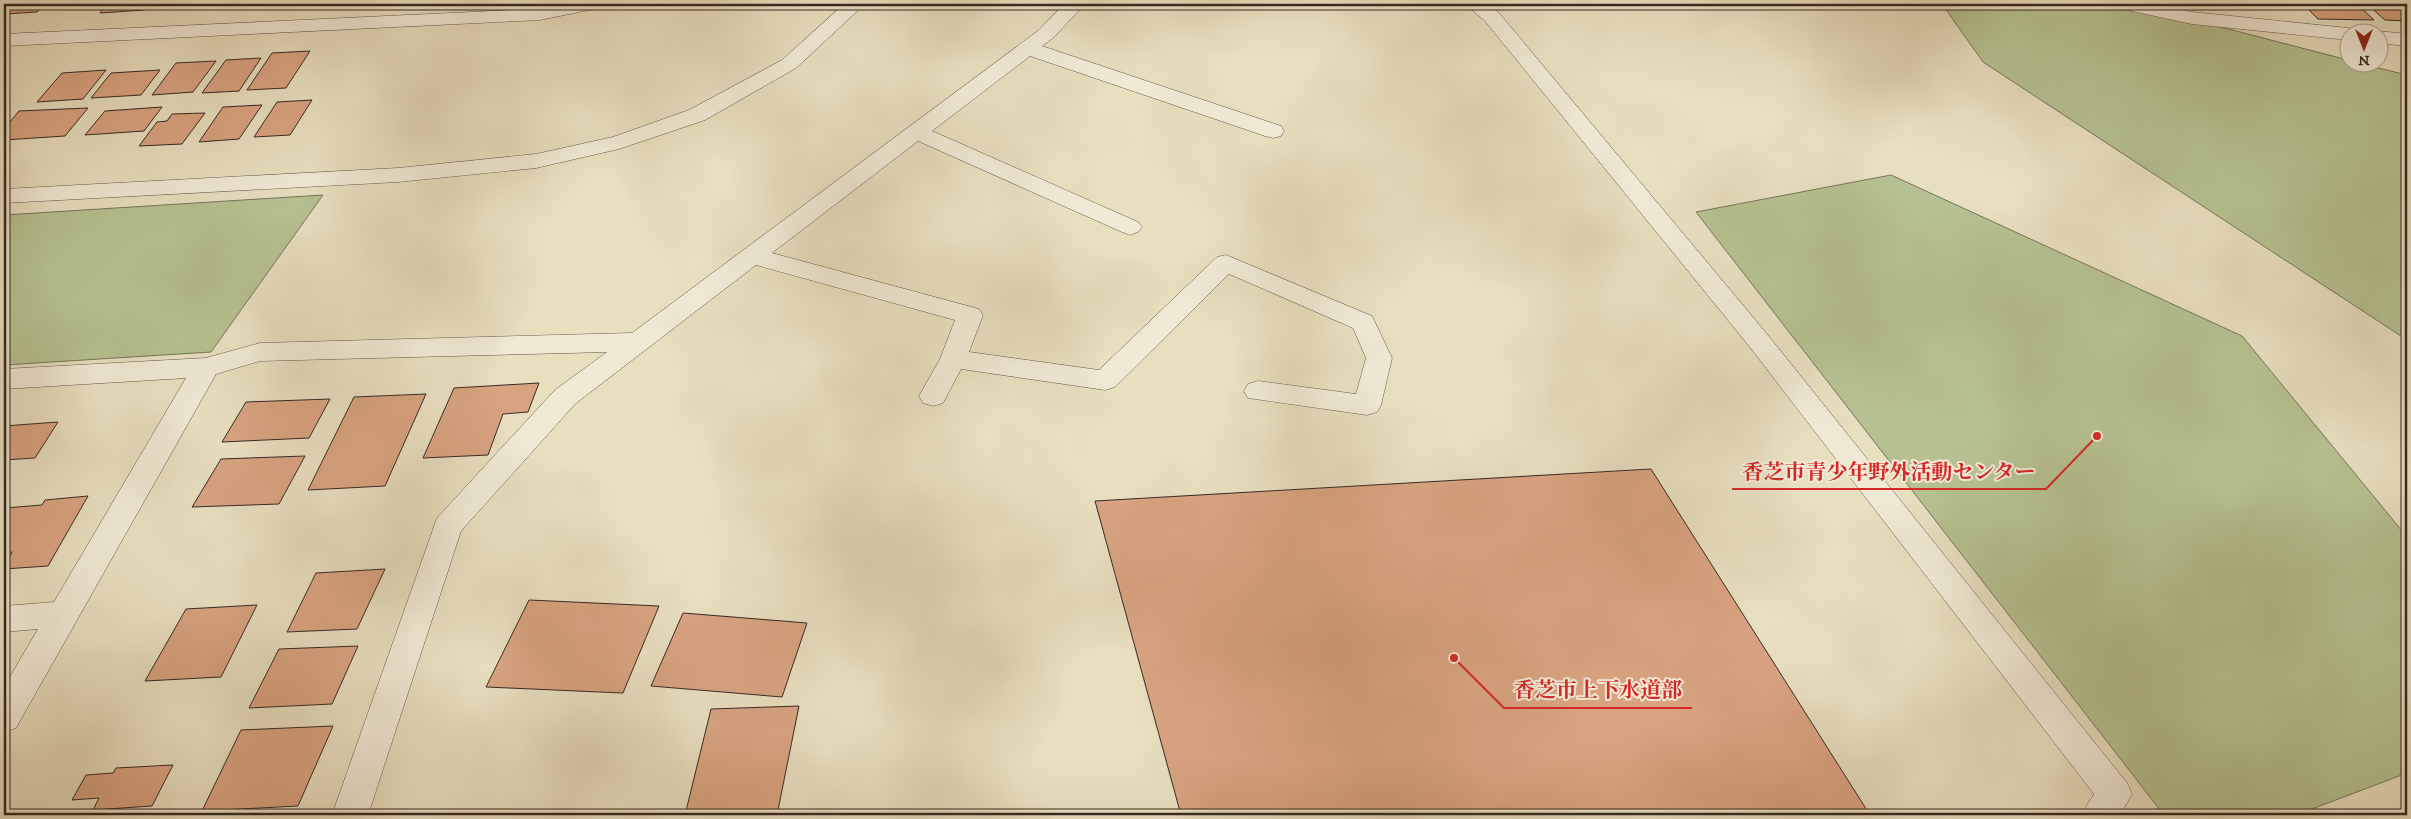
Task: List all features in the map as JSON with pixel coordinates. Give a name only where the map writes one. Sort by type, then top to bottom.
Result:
[{"type":"street","points":[[4,40],[493,17],[540,14],[592,4]]},
{"type":"street","points":[[4,196],[398,175],[546,159],[619,142],[697,115],[789,64],[855,4]]},
{"type":"street","points":[[350,815],[448,526],[565,397],[1028,48],[1046,34],[1075,4]]},
{"type":"street","points":[[1475,4],[1492,17],[1758,340],[2115,794],[2099,815]]},
{"type":"street","points":[[2125,4],[2192,18],[2338,33]]},
{"type":"street","points":[[2388,38],[2407,40]]},
{"type":"street","points":[[1028,48],[1273,131]]},
{"type":"street","points":[[916,132],[1130,226]]},
{"type":"street","points":[[752,256],[970,315],[953,359],[933,396]]},
{"type":"street","points":[[953,359],[1105,380],[1226,263],[1363,322],[1379,358],[1367,405],[1258,391]]},
{"type":"street","points":[[4,379],[206,367],[260,352],[638,342]]},
{"type":"street","points":[[4,717],[206,367]]},
{"type":"street","points":[[4,619],[62,614]]},
{"type":"green space","points":[[1942,4],[2132,4],[2338,57],[2338,72],[2388,72],[2388,70],[2407,75],[2407,340],[1983,62]]},
{"type":"green space","points":[[1891,175],[2242,336],[2407,537],[2407,773],[2296,815],[2164,815],[1696,212]]},
{"type":"green space","points":[[323,195],[211,352],[4,365],[4,215]]},
{"type":"building","points":[[4,4],[45,4],[37,12],[4,14]]},
{"type":"building","points":[[57,4],[98,4],[96,7],[52,9]]},
{"type":"building","points":[[107,4],[149,4],[144,10],[100,13]]},
{"type":"building","points":[[226,4],[269,4],[224,7]]},
{"type":"building","points":[[2200,4],[2229,4],[2233,8],[2203,8]]},
{"type":"building","points":[[2303,4],[2357,4],[2374,20],[2318,19]]},
{"type":"building","points":[[2367,4],[2407,4],[2407,21],[2385,20]]},
{"type":"building","points":[[310,51],[286,88],[247,90],[272,53]]},
{"type":"building","points":[[261,58],[239,91],[202,93],[226,60]]},
{"type":"building","points":[[216,61],[193,92],[152,95],[176,63]]},
{"type":"building","points":[[106,70],[83,99],[37,102],[62,73]]},
{"type":"building","points":[[160,70],[141,95],[91,98],[111,73]]},
{"type":"building","points":[[312,100],[290,135],[254,137],[277,102]]},
{"type":"building","points":[[262,105],[239,139],[199,142],[223,107]]},
{"type":"building","points":[[162,107],[144,131],[85,135],[105,111]]},
{"type":"building","points":[[88,108],[65,136],[4,140],[4,129],[19,111]]},
{"type":"building","points":[[205,113],[182,144],[139,146],[157,122],[167,121],[172,114]]},
{"type":"building","points":[[539,383],[528,412],[503,414],[488,455],[423,458],[454,388]]},
{"type":"building","points":[[426,394],[385,486],[308,490],[354,397]]},
{"type":"building","points":[[330,399],[309,438],[222,442],[246,402]]},
{"type":"building","points":[[58,422],[35,458],[4,460],[4,426]]},
{"type":"building","points":[[305,456],[279,504],[192,507],[221,459]]},
{"type":"building","points":[[1651,469],[1870,815],[1181,815],[1095,501]]},
{"type":"building","points":[[88,496],[48,566],[4,569],[12,552],[4,553],[4,508],[42,505],[45,500]]},
{"type":"building","points":[[385,569],[357,629],[287,632],[316,573]]},
{"type":"building","points":[[529,600],[659,606],[623,693],[486,687]]},
{"type":"building","points":[[257,605],[221,677],[145,681],[186,609]]},
{"type":"building","points":[[683,613],[807,623],[782,697],[651,686]]},
{"type":"building","points":[[358,646],[332,704],[249,708],[279,649]]},
{"type":"building","points":[[799,706],[777,815],[685,815],[711,709]]},
{"type":"building","points":[[333,726],[298,806],[202,811],[241,730]]},
{"type":"building","points":[[173,765],[152,806],[93,810],[99,798],[72,800],[86,775],[113,773],[116,768]]},
{"type":"place","name":"香芝市青少年野外活動センター","points":[[2097,436]]},
{"type":"place","name":"香芝市上下水道部","points":[[1454,658]]}]
